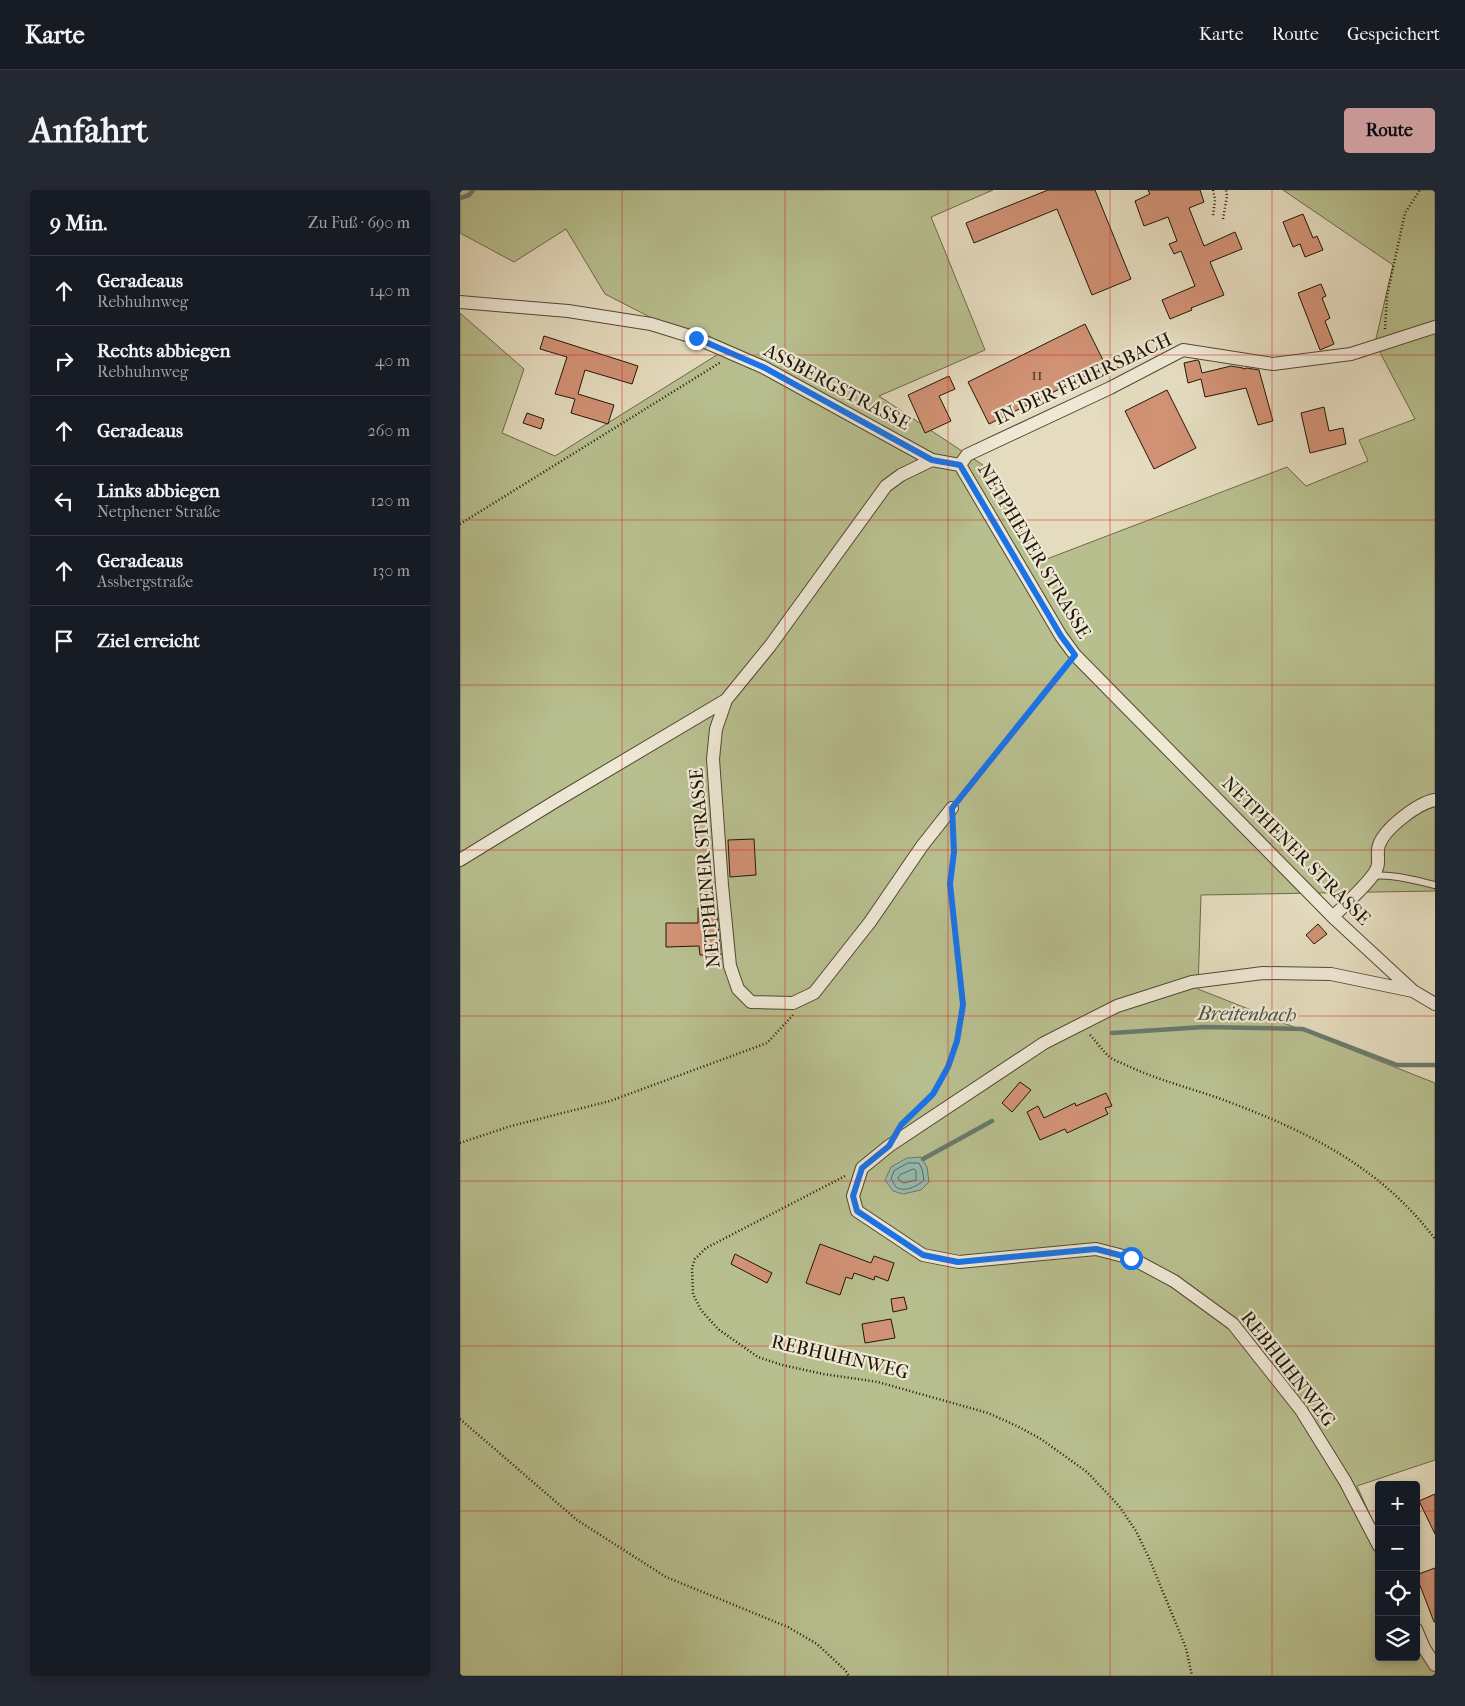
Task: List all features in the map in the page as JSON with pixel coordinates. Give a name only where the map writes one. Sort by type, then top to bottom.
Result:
[{"type":"street","name":"ASSBERGSTRASSE","points":[[460,302],[568,311],[651,324],[696,338],[763,367],[932,460]]},
{"type":"street","name":"IN DER FEUERSBACH","points":[[960,465],[967,455],[1110,388],[1183,350],[1273,364],[1351,354],[1435,327]]},
{"type":"street","name":"NETPHENER STRASSE","points":[[460,860],[726,700],[770,646],[886,486],[901,475],[932,460],[960,465],[1052,620],[1075,655],[1333,917],[1414,991],[1435,1004]]},
{"type":"street","name":"NETPHENER STRASSE","points":[[726,700],[716,729],[713,759],[722,885],[730,966],[738,989],[751,1002],[793,1002],[814,993],[870,922],[922,846],[952,808]]},
{"type":"street","points":[[1333,917],[1371,877],[1377,868],[1378,845],[1392,826],[1428,801],[1435,800]]},
{"type":"street","points":[[862,1168],[889,1146],[1044,1043],[1117,1006],[1192,982],[1263,973],[1331,974],[1414,991]]},
{"type":"street","name":"REBHUHNWEG","points":[[862,1168],[853,1196],[857,1211],[923,1255],[958,1262],[1096,1249],[1131,1258],[1174,1281],[1233,1324],[1301,1410],[1345,1482],[1375,1538]]},
{"type":"street","points":[[1420,1636],[1433,1658]]},
{"type":"lane","points":[[1371,877],[1385,875],[1413,879],[1435,885]]},
{"type":"path","points":[[1213,190],[1215,199],[1213,216]]},
{"type":"path","points":[[1223,219],[1227,196],[1226,190]]},
{"type":"path","points":[[1386,344],[1387,296],[1405,213],[1420,190]]},
{"type":"path","points":[[460,524],[732,355]]},
{"type":"path","points":[[914,1113],[933,1094],[948,1067],[957,1041],[963,1005],[950,884],[954,852],[952,808],[1075,655]]},
{"type":"path","points":[[460,1143],[511,1126],[610,1101],[767,1043],[794,1014]]},
{"type":"path","points":[[1081,1024],[1110,1058],[1145,1074],[1220,1098],[1277,1120],[1335,1150],[1385,1184],[1421,1220],[1435,1239]]},
{"type":"path","name":"REBHUHNWEG","points":[[862,1168],[706,1248],[695,1259],[692,1268],[694,1294],[701,1310],[718,1329],[758,1357],[798,1369],[878,1382],[988,1413],[1017,1426],[1066,1455],[1087,1472],[1119,1506],[1136,1531],[1186,1648],[1192,1676]]},
{"type":"path","points":[[460,1419],[577,1520],[666,1577],[788,1627],[817,1644],[849,1676]]},
{"type":"green space","points":[[460,190],[993,190],[931,217],[985,350],[879,396],[983,465],[1039,562],[1287,467],[1306,486],[1368,461],[1359,440],[1415,419],[1375,343],[1393,265],[1283,190],[1435,190],[1435,891],[1201,895],[1198,989],[1435,1083],[1435,1460],[1357,1486],[1375,1526],[1375,1661],[1420,1661],[1420,1644],[1435,1671],[1435,1676],[460,1676],[460,313],[524,369],[502,433],[555,456],[720,353],[605,294],[566,229],[514,262],[460,233]]},
{"type":"water","points":[[921,1157],[927,1167],[929,1182],[921,1190],[903,1194],[893,1191],[885,1180],[891,1167],[907,1158]]},
{"type":"building","points":[[1048,190],[1095,190],[1131,279],[1092,295],[1057,209],[974,243],[966,223]]},
{"type":"building","points":[[1148,190],[1200,190],[1204,202],[1189,208],[1204,246],[1235,232],[1242,249],[1210,262],[1224,295],[1191,308],[1192,310],[1170,319],[1162,300],[1195,286],[1181,251],[1174,254],[1169,244],[1177,241],[1168,217],[1144,226],[1135,201],[1150,194]]},
{"type":"building","points":[[1303,214],[1313,238],[1317,236],[1323,250],[1305,257],[1300,244],[1293,247],[1283,222]]},
{"type":"building","points":[[1321,284],[1326,296],[1322,298],[1330,318],[1325,321],[1334,344],[1320,350],[1298,293]]},
{"type":"building","points":[[1085,324],[1106,366],[989,424],[968,382]]},
{"type":"building","points":[[544,336],[638,366],[632,384],[585,370],[578,394],[614,405],[608,424],[571,413],[575,399],[555,394],[567,357],[540,349]]},
{"type":"building","points":[[1199,361],[1202,373],[1231,366],[1259,370],[1273,421],[1258,425],[1246,388],[1205,397],[1201,379],[1188,383],[1184,363]]},
{"type":"building","points":[[949,376],[955,389],[939,396],[951,421],[925,433],[908,395]]},
{"type":"building","points":[[1167,390],[1196,448],[1154,469],[1125,411]]},
{"type":"building","points":[[1324,407],[1329,431],[1343,428],[1346,444],[1310,453],[1301,413]]},
{"type":"building","points":[[527,413],[544,419],[541,429],[523,423]]},
{"type":"building","points":[[754,839],[756,875],[730,877],[728,840]]},
{"type":"building","points":[[716,907],[721,955],[700,955],[699,946],[666,947],[666,923],[698,923],[698,908]]},
{"type":"building","points":[[1318,924],[1327,934],[1314,944],[1306,935]]},
{"type":"building","points":[[1020,1082],[1031,1090],[1012,1112],[1002,1103]]},
{"type":"building","points":[[1106,1093],[1112,1106],[1105,1108],[1108,1114],[1067,1133],[1065,1129],[1040,1140],[1027,1112],[1038,1106],[1044,1118],[1075,1103],[1076,1106]]},
{"type":"building","points":[[820,1244],[871,1263],[874,1256],[894,1263],[888,1281],[875,1276],[874,1280],[854,1273],[852,1279],[846,1277],[840,1295],[806,1283]]},
{"type":"building","points":[[735,1254],[772,1273],[767,1283],[731,1264]]},
{"type":"building","points":[[904,1297],[907,1309],[893,1312],[891,1299]]},
{"type":"building","points":[[891,1319],[895,1338],[865,1343],[862,1324]]},
{"type":"building","points":[[1435,1494],[1435,1534],[1420,1503],[1420,1501]]},
{"type":"building","points":[[1435,1568],[1435,1622],[1420,1585],[1420,1574]]},
{"type":"waterway","points":[[460,198],[469,195],[473,190]]},
{"type":"waterway","name":"Breitenbach","points":[[1112,1033],[1204,1027],[1303,1029],[1397,1065],[1435,1065]]},
{"type":"waterway","name":"Breitenbach","points":[[923,1159],[992,1121]]},
{"type":"route","points":[[696,338],[763,367],[932,460],[960,465],[1061,636],[1075,655],[952,808],[954,852],[950,884],[963,1005],[957,1041],[948,1067],[933,1094],[901,1125],[889,1146],[862,1168],[853,1196],[857,1211],[923,1255],[958,1262],[1096,1249],[1131,1258]]}]
